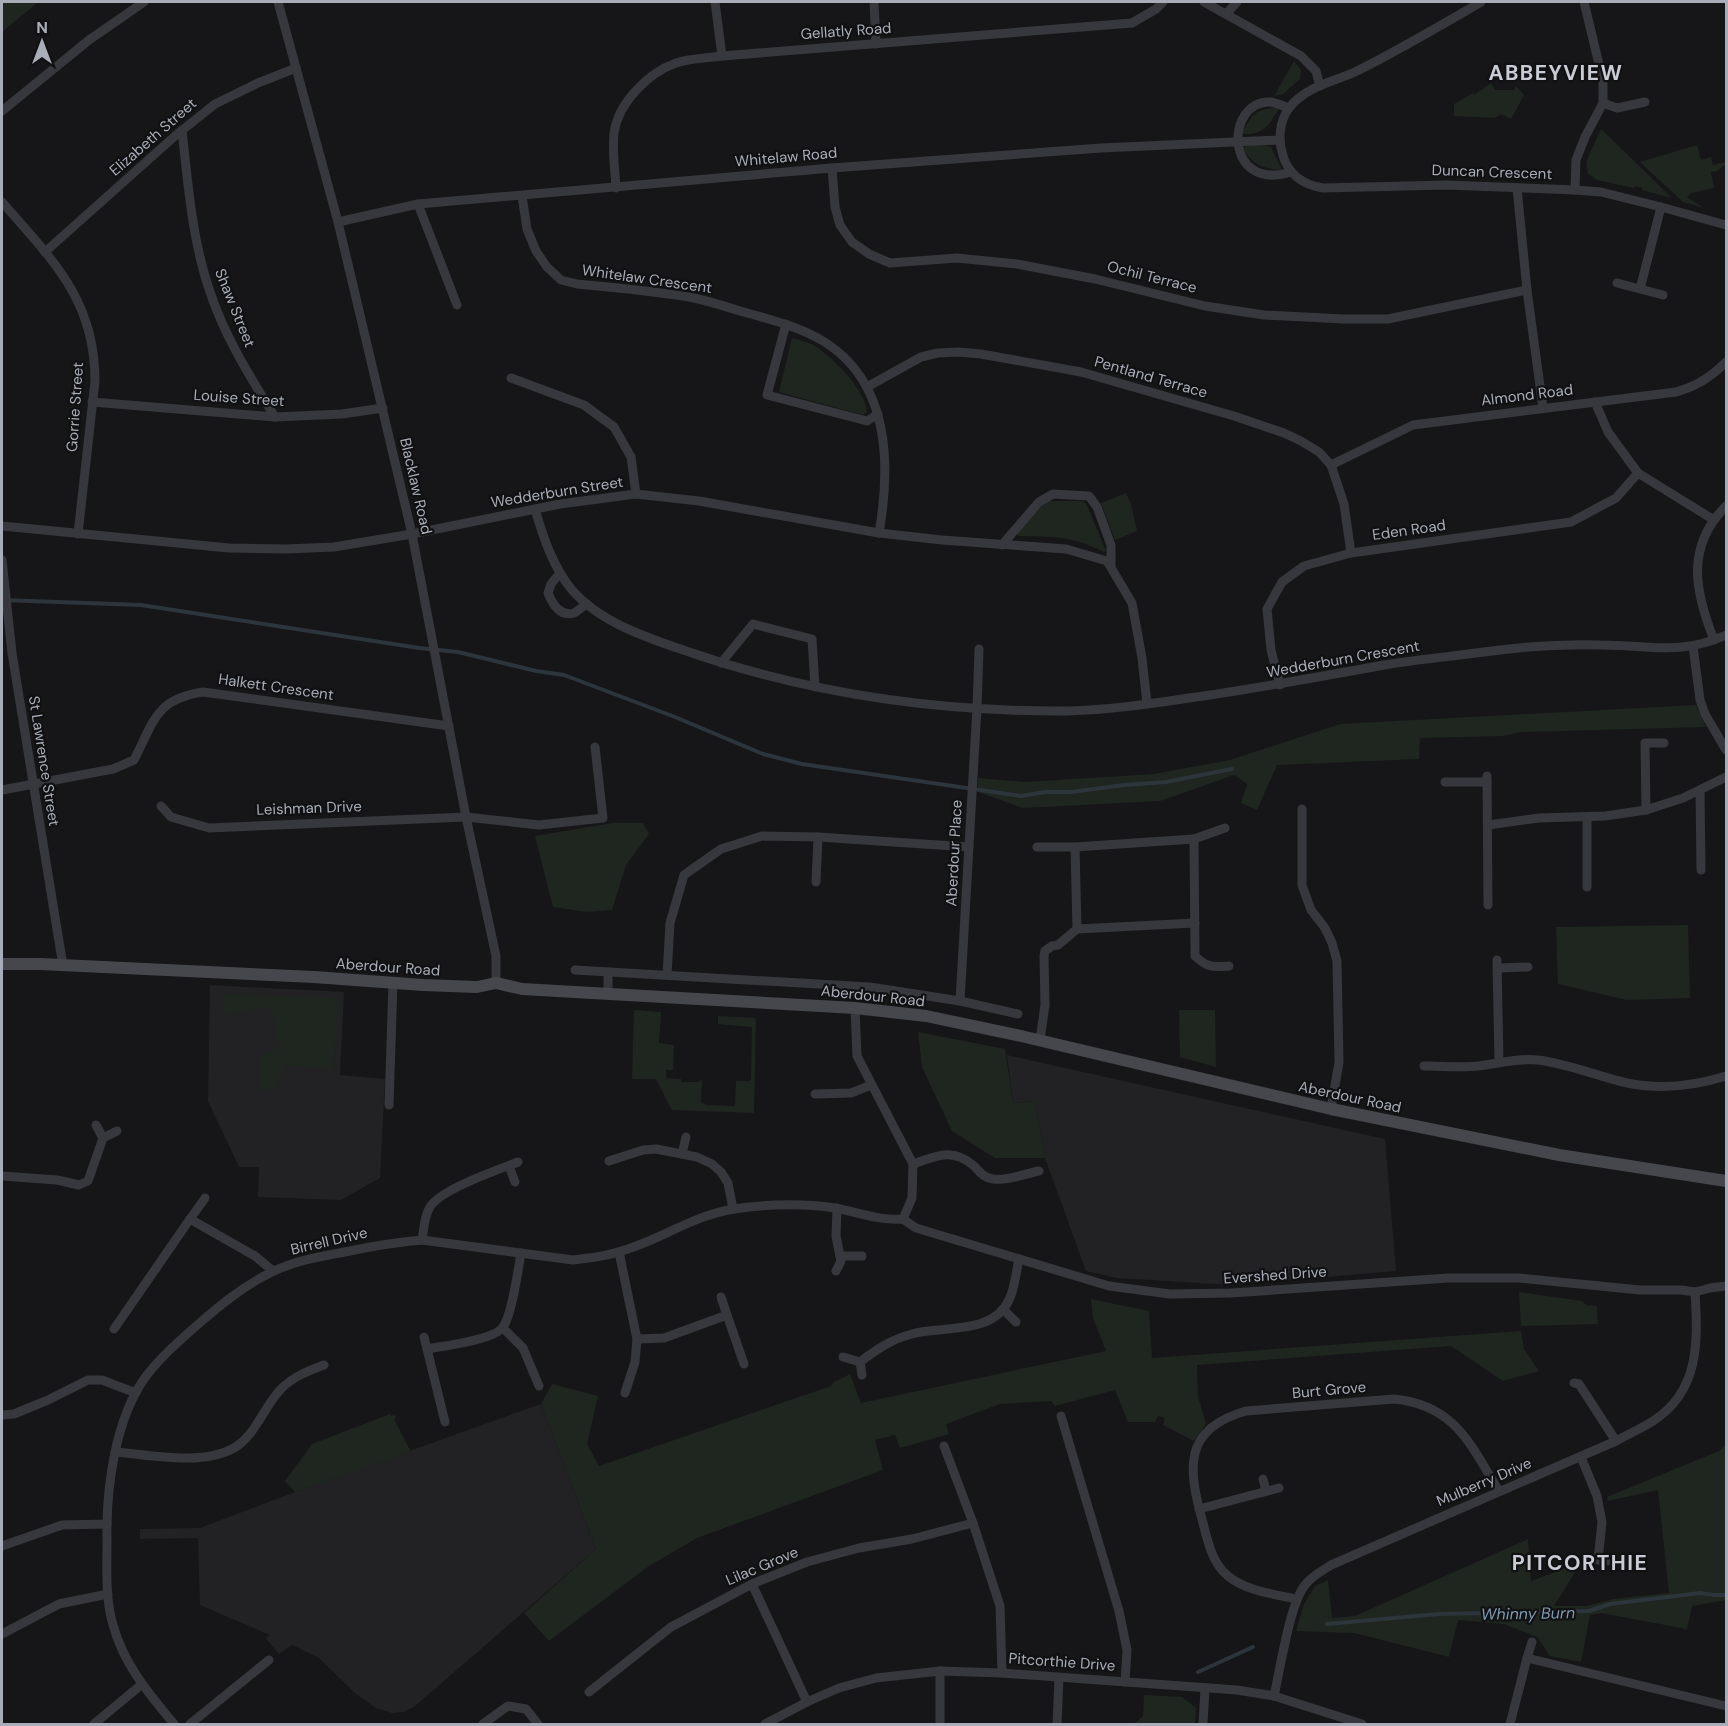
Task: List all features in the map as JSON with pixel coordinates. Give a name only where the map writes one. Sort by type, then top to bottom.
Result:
[{"type":"main road","name":"Aberdour Road","points":[[2,964],[314,977],[477,987],[496,983],[522,989],[855,1008],[926,1016],[1331,1109],[1559,1155],[1726,1181]]},
{"type":"street","points":[[2,111],[90,39],[144,2]]},
{"type":"street","name":"Blacklaw Road","points":[[278,2],[338,222],[412,534],[466,817],[496,956],[496,983]]},
{"type":"street","points":[[715,2],[722,56]]},
{"type":"street","points":[[874,2],[876,44]]},
{"type":"street","name":"Gellatly Road","points":[[616,188],[614,148],[619,116],[628,101],[650,77],[678,62],[722,56],[1132,23],[1156,9],[1163,2]]},
{"type":"street","points":[[1204,2],[1301,56],[1316,71],[1320,86]]},
{"type":"street","points":[[1226,14],[1237,2]]},
{"type":"street","points":[[1289,108],[1273,102],[1263,103],[1247,111],[1240,123],[1238,142],[1243,160],[1254,171],[1270,177],[1291,172],[1283,155],[1280,128],[1289,108],[1299,98],[1401,48],[1480,2]]},
{"type":"street","points":[[1575,190],[1576,160],[1585,136],[1603,103],[1603,81],[1584,2]]},
{"type":"street","name":"Elizabeth Street","points":[[45,252],[182,130],[215,104],[296,68]]},
{"type":"street","points":[[1603,103],[1617,108],[1645,102]]},
{"type":"street","name":"Shaw Street","points":[[182,130],[194,226],[210,293],[232,343],[275,417]]},
{"type":"street","name":"Whitelaw Road","points":[[338,222],[418,204],[832,168],[1101,148],[1280,140]]},
{"type":"street","name":"Ochil Terrace","points":[[832,168],[835,207],[840,225],[852,242],[869,254],[890,262],[957,258],[1017,264],[1095,279],[1205,306],[1264,315],[1344,319],[1388,319],[1527,290]]},
{"type":"street","name":"Duncan Crescent","points":[[1291,172],[1312,186],[1323,188],[1395,185],[1601,192],[1726,225]]},
{"type":"street","points":[[1517,188],[1527,290],[1543,408]]},
{"type":"street","name":"Whitelaw Crescent","points":[[522,196],[527,229],[536,251],[547,267],[561,280],[577,284],[696,298],[786,324],[816,337],[838,353],[856,370],[867,387],[883,431],[885,498],[879,533]]},
{"type":"street","name":"Gorrie Street","points":[[2,202],[68,280],[87,325],[95,358],[78,534]]},
{"type":"street","points":[[418,204],[457,305]]},
{"type":"street","points":[[1641,289],[1661,207]]},
{"type":"street","points":[[1617,283],[1664,295]]},
{"type":"street","points":[[786,324],[767,395],[867,421],[878,414]]},
{"type":"street","name":"Pentland Terrace","points":[[867,387],[921,357],[938,353],[981,354],[1081,372],[1234,416],[1301,441],[1319,452],[1331,465]]},
{"type":"street","name":"Almond Road","points":[[1331,465],[1413,425],[1676,392],[1694,387],[1709,378],[1726,362]]},
{"type":"street","points":[[511,378],[584,405],[614,427],[631,457],[636,494]]},
{"type":"street","name":"Louise Street","points":[[92,402],[275,417],[342,414],[383,408]]},
{"type":"street","points":[[1595,402],[1608,432],[1638,473],[1713,520]]},
{"type":"street","points":[[1331,465],[1344,504],[1351,553]]},
{"type":"street","name":"Eden Road","points":[[1280,685],[1271,650],[1267,609],[1282,582],[1304,566],[1351,553],[1571,522],[1616,498],[1638,473]]},
{"type":"street","name":"Wedderburn Street","points":[[2,526],[229,548],[334,547],[535,509],[636,494],[699,501],[879,533],[1066,549],[1107,561],[1111,567]]},
{"type":"street","points":[[1002,545],[1039,502],[1053,494],[1089,496],[1097,507],[1112,545],[1111,567],[1132,603],[1142,658],[1147,704]]},
{"type":"street","points":[[1714,640],[1701,608],[1696,579],[1701,550],[1713,520],[1726,506]]},
{"type":"street","name":"Wedderburn Crescent","points":[[535,509],[543,537],[560,573],[572,590],[606,617],[651,639],[721,663],[815,687],[923,704],[1069,711],[1147,704],[1280,685],[1388,664],[1506,649],[1602,645],[1659,649],[1693,646],[1726,634]]},
{"type":"street","name":"St Lawrence Street","points":[[2,560],[12,653],[63,966]]},
{"type":"street","points":[[560,573],[551,584],[548,593],[552,604],[562,612],[574,613],[587,604]]},
{"type":"street","points":[[721,663],[753,624],[763,626],[812,639],[815,687]]},
{"type":"street","points":[[1693,646],[1700,700],[1705,714],[1726,750]]},
{"type":"street","points":[[977,708],[978,650]]},
{"type":"street","points":[[2,655],[12,653]]},
{"type":"street","name":"Halkett Crescent","points":[[33,785],[113,769],[134,760],[156,715],[172,701],[188,694],[203,692],[449,726]]},
{"type":"street","name":"Aberdour Place","points":[[960,1000],[977,708]]},
{"type":"street","points":[[1646,810],[1645,743],[1664,743]]},
{"type":"street","name":"Leishman Drive","points":[[161,806],[171,817],[209,828],[466,817],[539,825],[603,818],[595,747]]},
{"type":"street","points":[[1488,825],[1539,818],[1587,818],[1646,810],[1700,791],[1726,777]]},
{"type":"street","points":[[1445,782],[1487,779],[1488,905]]},
{"type":"street","points":[[2,790],[33,785]]},
{"type":"street","points":[[1700,791],[1701,870]]},
{"type":"street","points":[[1302,809],[1302,885],[1311,910],[1332,943],[1337,961],[1338,1062],[1331,1109]]},
{"type":"street","points":[[1587,818],[1587,887]]},
{"type":"street","points":[[1037,847],[1075,847],[1194,839],[1224,828]]},
{"type":"street","points":[[668,975],[670,923],[684,874],[721,849],[762,836],[818,837],[969,847]]},
{"type":"street","points":[[816,882],[818,837]]},
{"type":"street","points":[[1194,839],[1195,956],[1209,967],[1229,966]]},
{"type":"street","points":[[1075,847],[1077,929]]},
{"type":"street","points":[[1040,1041],[1045,1005],[1045,951],[1058,945],[1077,929],[1195,922]]},
{"type":"street","points":[[1499,1062],[1498,964],[1528,967]]},
{"type":"street","name":"Aberdour Road","points":[[575,969],[870,987],[960,1000],[1018,1014]]},
{"type":"street","points":[[608,972],[608,993]]},
{"type":"street","points":[[389,1105],[393,983]]},
{"type":"street","points":[[855,1008],[857,1056],[912,1164],[912,1198],[903,1219]]},
{"type":"street","points":[[1424,1066],[1479,1066],[1518,1059],[1538,1060],[1576,1067],[1628,1083],[1657,1087],[1681,1086],[1726,1076]]},
{"type":"street","points":[[815,1094],[851,1093],[871,1085]]},
{"type":"street","points":[[96,1125],[103,1137]]},
{"type":"street","points":[[2,1176],[85,1184],[103,1137],[117,1131]]},
{"type":"street","points":[[682,1154],[686,1137]]},
{"type":"street","points":[[609,1161],[643,1150],[656,1149],[682,1154],[712,1164],[728,1183],[732,1209]]},
{"type":"street","points":[[912,1164],[940,1154],[950,1153],[968,1161],[990,1179],[1004,1180],[1039,1171]]},
{"type":"street","points":[[422,1240],[427,1215],[435,1201],[470,1182],[514,1164],[516,1182]]},
{"type":"street","points":[[114,1329],[134,1308],[205,1198]]},
{"type":"street","name":"Birrell Drive","points":[[174,1725],[141,1685],[112,1624],[108,1594],[106,1524],[109,1482],[125,1420],[136,1393],[146,1377],[159,1360],[239,1290],[273,1271],[302,1260],[401,1241],[422,1240],[573,1260],[620,1252],[702,1216],[732,1209],[775,1204],[837,1209]]},
{"type":"street","points":[[836,1271],[841,1261],[836,1236],[837,1209]]},
{"type":"street","name":"Evershed Drive","points":[[837,1209],[888,1220],[903,1219],[916,1228],[1115,1288],[1170,1294],[1231,1293],[1448,1278],[1519,1278],[1640,1290],[1695,1292],[1726,1286]]},
{"type":"street","points":[[190,1219],[255,1256],[273,1271]]},
{"type":"street","points":[[620,1252],[638,1339],[635,1362],[626,1393]]},
{"type":"street","points":[[427,1349],[494,1335],[503,1328],[521,1253]]},
{"type":"street","points":[[840,1256],[862,1256]]},
{"type":"street","points":[[860,1362],[878,1348],[898,1338],[916,1333],[970,1327],[986,1321],[1003,1309],[1009,1300],[1019,1259]]},
{"type":"street","name":"Mulberry Drive","points":[[1274,1696],[1296,1599],[1317,1573],[1616,1441],[1653,1421],[1668,1408],[1690,1377],[1698,1336],[1695,1292]]},
{"type":"street","points":[[721,1297],[744,1364]]},
{"type":"street","points":[[1003,1309],[1016,1322]]},
{"type":"street","points":[[638,1339],[664,1338],[727,1315]]},
{"type":"street","points":[[503,1328],[523,1348],[539,1386]]},
{"type":"street","points":[[424,1337],[445,1422]]},
{"type":"street","points":[[843,1357],[860,1362]]},
{"type":"street","points":[[860,1362],[862,1375]]},
{"type":"street","points":[[115,1452],[190,1458],[224,1453],[237,1447],[273,1399],[292,1379],[324,1365]]},
{"type":"street","points":[[2,1415],[14,1414],[88,1380],[102,1380],[136,1393]]},
{"type":"street","points":[[1574,1383],[1579,1384],[1616,1441]]},
{"type":"street","name":"Burt Grove","points":[[1296,1599],[1243,1586],[1228,1577],[1218,1566],[1211,1552],[1192,1476],[1193,1461],[1203,1436],[1216,1423],[1229,1416],[1246,1412],[1394,1399],[1426,1405],[1441,1413],[1468,1440],[1499,1491]]},
{"type":"street","points":[[1061,1416],[1119,1611],[1127,1650],[1125,1682]]},
{"type":"street","points":[[944,1446],[973,1523],[1000,1606],[1002,1673]]},
{"type":"street","points":[[1581,1457],[1597,1496],[1602,1522],[1598,1560]]},
{"type":"street","points":[[1263,1479],[1266,1491]]},
{"type":"street","points":[[1199,1509],[1279,1488]]},
{"type":"street","name":"Lilac Grove","points":[[589,1692],[670,1627],[752,1584],[807,1562],[973,1523]]},
{"type":"street","points":[[2,1546],[62,1525],[106,1524]]},
{"type":"street","points":[[752,1584],[807,1702]]},
{"type":"street","points":[[2,1634],[59,1604],[79,1598],[108,1594]]},
{"type":"street","points":[[1510,1725],[1532,1642]]},
{"type":"street","points":[[1527,1658],[1726,1706]]},
{"type":"street","points":[[190,1725],[270,1660]]},
{"type":"street","points":[[940,1671],[940,1725]]},
{"type":"street","name":"Pitcorthie Drive","points":[[765,1725],[839,1688],[876,1678],[940,1671],[1125,1682],[1274,1696],[1336,1720],[1362,1725]]},
{"type":"street","points":[[1057,1725],[1059,1678]]},
{"type":"street","points":[[94,1725],[141,1685]]},
{"type":"street","points":[[1203,1725],[1205,1689]]},
{"type":"street","points":[[483,1725],[508,1706],[526,1709],[538,1725]]},
{"type":"shaded area","points":[[2,2],[38,2],[2,32]]},
{"type":"shaded area","points":[[1294,61],[1301,70],[1300,79],[1283,94],[1274,96]]},
{"type":"shaded area","points":[[1491,83],[1495,90],[1514,90],[1516,86],[1524,95],[1511,119],[1501,114],[1495,118],[1454,116],[1454,104],[1473,93],[1474,95]]},
{"type":"shaded area","points":[[1275,106],[1279,108],[1265,128],[1256,133],[1243,134],[1243,130],[1255,114]]},
{"type":"shaded area","points":[[1601,129],[1672,198],[1635,186],[1634,188],[1597,180],[1588,174],[1586,162]]},
{"type":"shaded area","points":[[1248,145],[1271,147],[1282,170],[1259,165],[1246,154],[1243,148]]},
{"type":"shaded area","points":[[1697,145],[1701,160],[1711,157],[1713,165],[1725,162],[1726,164],[1717,171],[1711,172],[1714,188],[1691,193],[1687,197],[1704,208],[1683,202],[1640,162]]},
{"type":"shaded area","points":[[792,338],[815,346],[839,366],[855,384],[867,412],[863,415],[779,392]]},
{"type":"shaded area","points":[[1126,493],[1137,531],[1115,540],[1101,503]]},
{"type":"shaded area","points":[[1047,501],[1086,503],[1106,551],[1062,538],[1018,536],[1017,531]]},
{"type":"shaded area","points":[[1696,705],[1706,727],[1522,732],[1502,736],[1420,738],[1419,759],[1277,765],[1257,810],[1241,803],[1247,784],[1234,775],[1160,801],[1023,808],[978,792],[978,778],[1024,782],[1154,774],[1230,760],[1340,724]]},
{"type":"shaded area","points":[[612,823],[643,823],[649,834],[626,865],[612,910],[587,912],[553,907],[535,836]]},
{"type":"shaded area","points":[[1688,925],[1690,998],[1627,1000],[1558,984],[1556,927]]},
{"type":"shaded area","points":[[210,985],[344,992],[340,1075],[385,1079],[380,1178],[341,1200],[258,1197],[259,1167],[239,1167],[208,1101]]},
{"type":"shaded area","points":[[223,994],[338,998],[333,1070],[286,1065],[277,1086],[260,1091],[260,1058],[279,1047],[271,1007],[223,1016]]},
{"type":"shaded area","points":[[634,1010],[661,1012],[659,1043],[674,1045],[673,1070],[666,1070],[666,1078],[681,1079],[681,1082],[702,1080],[701,1102],[706,1105],[735,1106],[736,1081],[750,1081],[751,1079],[752,1027],[718,1024],[718,1016],[756,1018],[754,1113],[672,1110],[656,1079],[632,1079]]},
{"type":"shaded area","points":[[1179,1010],[1215,1010],[1216,1067],[1180,1057]]},
{"type":"shaded area","points":[[918,1032],[1005,1049],[1013,1103],[1035,1101],[1045,1158],[995,1158],[952,1131],[922,1067]]},
{"type":"shaded area","points":[[1007,1055],[1385,1139],[1396,1271],[1232,1285],[1117,1278],[1086,1271],[1045,1158],[1035,1101],[1013,1103]]},
{"type":"shaded area","points":[[1519,1292],[1582,1301],[1586,1305],[1597,1306],[1598,1324],[1521,1326]]},
{"type":"shaded area","points":[[1091,1299],[1149,1311],[1152,1358],[1521,1331],[1524,1349],[1539,1371],[1503,1381],[1451,1346],[1197,1365],[1198,1396],[1206,1424],[1194,1441],[1163,1425],[1165,1418],[1158,1416],[1155,1422],[1128,1422],[1115,1390],[1055,1406],[1051,1401],[1000,1404],[946,1424],[949,1434],[900,1448],[895,1435],[875,1440],[883,1470],[697,1538],[649,1566],[549,1641],[524,1613],[596,1549],[541,1404],[552,1384],[598,1396],[587,1444],[599,1466],[831,1386],[850,1374],[861,1403],[1106,1351],[1093,1318]]},
{"type":"shaded area","points":[[541,1404],[596,1549],[414,1707],[403,1712],[392,1713],[376,1708],[356,1694],[319,1658],[292,1645],[279,1654],[266,1639],[270,1635],[200,1605],[198,1538],[140,1539],[140,1529],[200,1528]]},
{"type":"shaded area","points":[[390,1414],[395,1415],[394,1419],[411,1452],[295,1492],[285,1481],[312,1444]]},
{"type":"shaded area","points":[[1726,1444],[1726,1600],[1692,1606],[1687,1629],[1601,1613],[1590,1615],[1581,1662],[1550,1656],[1537,1637],[1504,1624],[1458,1620],[1449,1657],[1354,1633],[1296,1631],[1304,1604],[1315,1586],[1328,1580],[1332,1618],[1355,1616],[1528,1539],[1531,1581],[1574,1565],[1577,1569],[1554,1606],[1587,1606],[1613,1599],[1669,1593],[1658,1490],[1608,1501],[1607,1497],[1719,1451]]},
{"type":"shaded area","points":[[1144,1695],[1182,1697],[1196,1708],[1195,1724],[1134,1724],[1143,1716]]},
{"type":"waterway","points":[[2,600],[141,605],[458,652],[536,671],[564,675],[675,717],[763,754],[802,764],[1021,796],[1166,782],[1232,769]]},
{"type":"waterway","name":"Whinny Burn","points":[[1327,1624],[1439,1614],[1589,1611],[1610,1604],[1700,1593],[1726,1595]]},
{"type":"waterway","name":"Whinny Burn","points":[[1198,1672],[1253,1647]]},
{"type":"district","name":"ABBEYVIEW","points":[[1556,73]]},
{"type":"district","name":"PITCORTHIE","points":[[1580,1563]]}]
